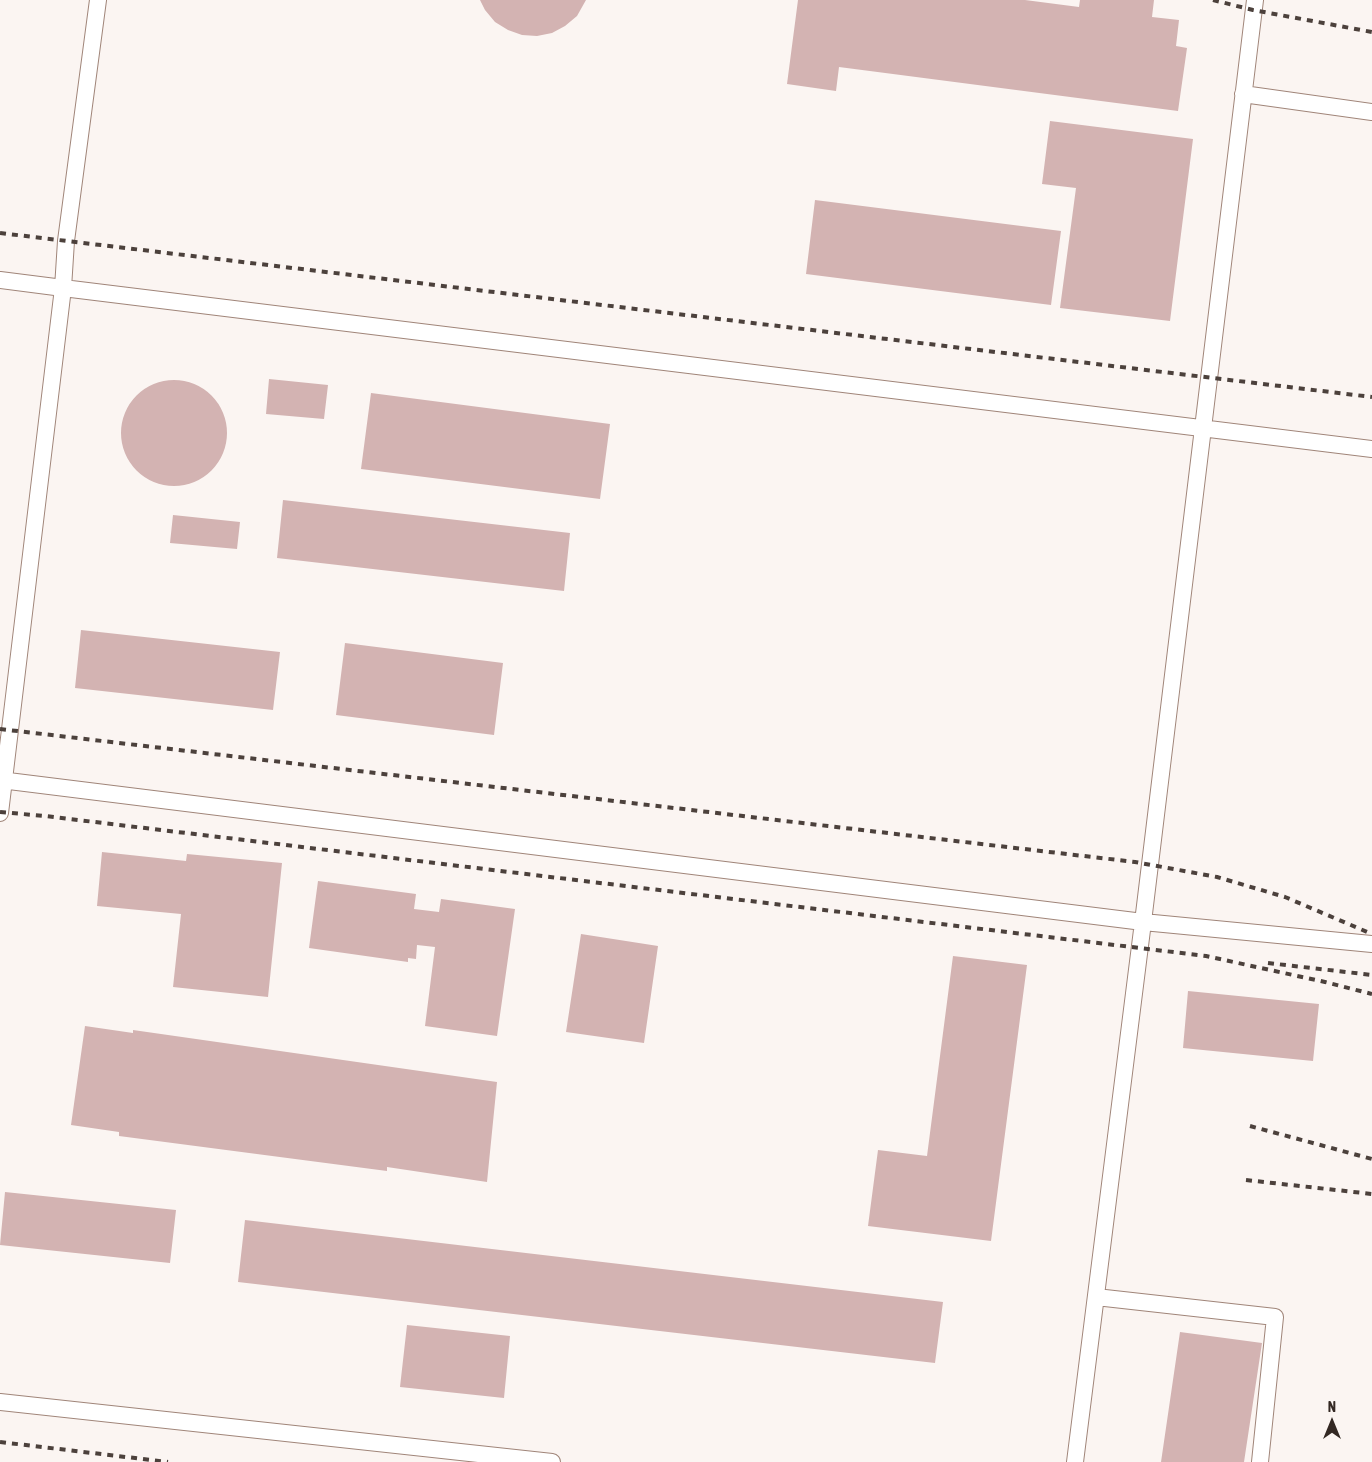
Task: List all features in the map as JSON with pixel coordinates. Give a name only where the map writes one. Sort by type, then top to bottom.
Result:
[{"type":"lane","points":[[0,813],[2,780],[63,288],[66,241],[98,0]]},
{"type":"lane","points":[[1075,1462],[1204,428],[1255,0]]},
{"type":"lane","points":[[1243,94],[1372,112]]},
{"type":"lane","points":[[0,280],[1372,449]]},
{"type":"lane","points":[[2,780],[1143,922],[1372,944]]},
{"type":"lane","points":[[1096,1296],[1275,1317],[1260,1462]]},
{"type":"lane","points":[[0,1402],[552,1462]]},
{"type":"building","points":[[480,0],[586,0],[577,16],[565,26],[552,33],[537,36],[522,35],[508,30],[495,22],[485,10]]},
{"type":"building","points":[[798,0],[1025,0],[1079,7],[1080,0],[1154,0],[1152,17],[1179,20],[1176,46],[1187,48],[1178,111],[839,67],[836,91],[787,84]]},
{"type":"building","points":[[1050,121],[1193,139],[1170,321],[1060,308],[1076,188],[1042,184]]},
{"type":"building","points":[[815,200],[1061,231],[1051,305],[806,274]]},
{"type":"building","points":[[269,379],[328,385],[324,419],[266,414]]},
{"type":"building","points":[[174,380],[194,384],[211,396],[223,413],[227,433],[223,453],[211,470],[194,482],[174,486],[154,482],[137,470],[125,453],[121,433],[125,413],[137,396],[154,384]]},
{"type":"building","points":[[371,393],[610,424],[600,499],[361,469]]},
{"type":"building","points":[[283,500],[570,533],[564,591],[277,558]]},
{"type":"building","points":[[173,515],[240,522],[237,549],[170,543]]},
{"type":"building","points":[[81,630],[280,652],[273,710],[75,688]]},
{"type":"building","points":[[345,643],[503,663],[494,735],[336,715]]},
{"type":"building","points":[[102,852],[186,861],[187,854],[282,863],[268,997],[173,987],[181,914],[97,906]]},
{"type":"building","points":[[318,881],[416,894],[414,909],[439,912],[441,899],[515,909],[497,1036],[425,1026],[435,947],[417,945],[416,959],[408,958],[408,962],[309,948]]},
{"type":"building","points":[[581,934],[658,946],[644,1043],[566,1032]]},
{"type":"building","points":[[953,956],[1027,965],[991,1241],[868,1226],[878,1150],[927,1156]]},
{"type":"building","points":[[1188,991],[1319,1004],[1313,1061],[1183,1048]]},
{"type":"building","points":[[85,1026],[133,1033],[133,1030],[497,1082],[487,1182],[387,1167],[387,1171],[119,1136],[119,1132],[71,1125]]},
{"type":"building","points":[[5,1192],[176,1210],[170,1263],[0,1245]]},
{"type":"building","points":[[245,1220],[943,1302],[935,1363],[238,1282]]},
{"type":"building","points":[[407,1325],[510,1336],[504,1398],[400,1387]]},
{"type":"building","points":[[1180,1332],[1262,1343],[1244,1462],[1161,1462]]},
{"type":"railway","points":[[1213,0],[1253,10],[1372,32]]},
{"type":"railway","points":[[0,233],[1372,397]]},
{"type":"railway","points":[[0,729],[1135,862],[1217,877],[1285,897],[1372,934]]},
{"type":"railway","points":[[0,812],[1206,956],[1372,994]]},
{"type":"railway","points":[[1268,963],[1372,975]]},
{"type":"railway","points":[[1250,1126],[1372,1159]]},
{"type":"railway","points":[[1246,1180],[1372,1194]]},
{"type":"railway","points":[[0,1442],[168,1462]]}]
